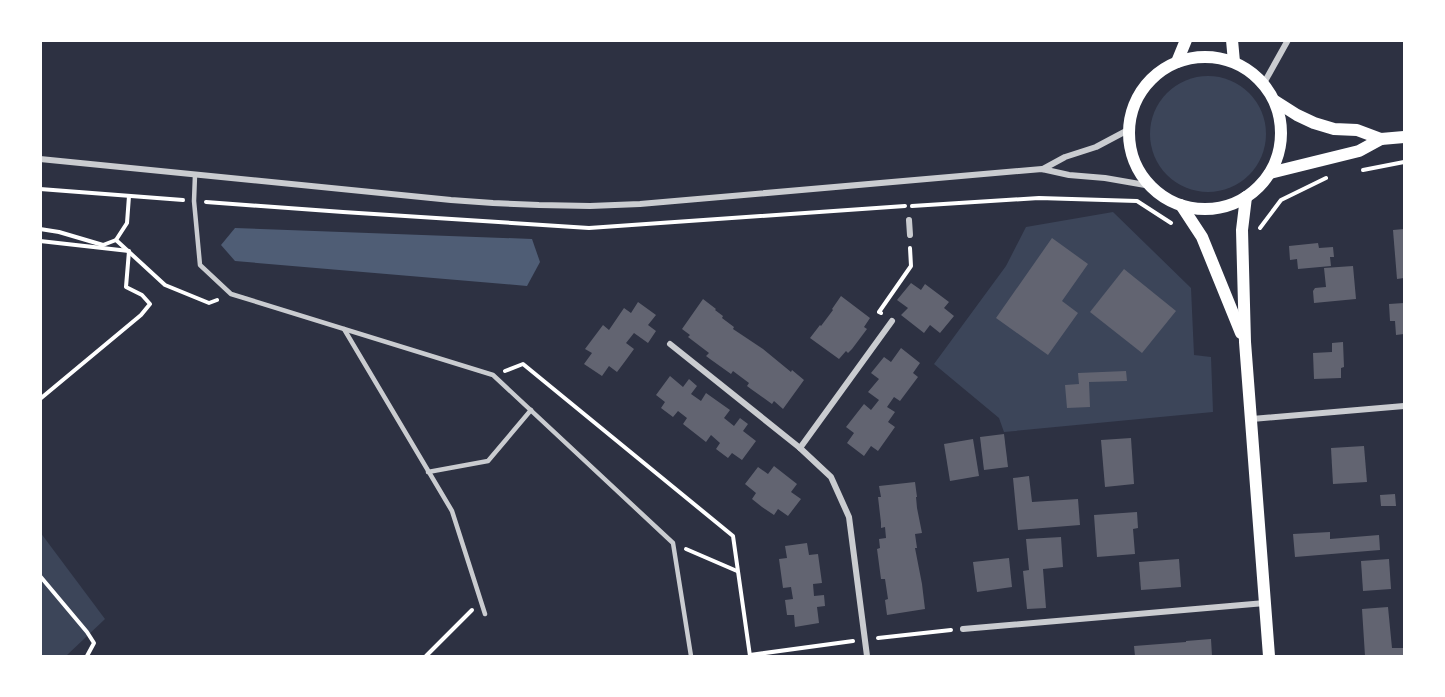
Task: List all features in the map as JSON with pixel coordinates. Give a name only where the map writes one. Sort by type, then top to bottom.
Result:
[{"type":"main road","points":[[1177,62],[1186,40]]},
{"type":"main road","points":[[1232,40],[1234,62]]},
{"type":"main road","points":[[1207,56],[1234,62],[1251,72],[1264,84],[1275,101],[1281,120],[1280,149],[1270,172],[1257,189],[1246,197],[1223,207],[1202,209],[1181,205],[1165,198],[1150,186],[1139,172],[1128,130],[1132,111],[1142,89],[1158,72],[1177,62],[1207,56]]},
{"type":"main road","points":[[1275,101],[1314,123],[1334,129],[1357,130],[1381,139]]},
{"type":"main road","points":[[1270,172],[1359,151],[1381,139],[1404,137]]},
{"type":"main road","points":[[1246,197],[1242,230],[1245,342],[1269,657]]},
{"type":"main road","points":[[1181,205],[1202,237],[1245,342]]},
{"type":"street","points":[[1264,84],[1288,40]]},
{"type":"street","points":[[1042,169],[1065,157],[1096,147],[1128,130]]},
{"type":"street","points":[[40,159],[493,203],[590,206],[688,201],[1042,169],[1150,186]]},
{"type":"street","points":[[909,220],[910,235]]},
{"type":"street","points":[[800,448],[892,321]]},
{"type":"street","points":[[670,344],[800,448],[831,477],[849,517],[867,657]]},
{"type":"street","points":[[1252,419],[1404,406]]},
{"type":"street","points":[[963,629],[1265,603]]},
{"type":"lane","points":[[195,175],[194,201],[200,265],[231,294],[493,375],[673,543],[691,657]]},
{"type":"lane","points":[[344,329],[452,511],[485,614]]},
{"type":"lane","points":[[428,472],[488,461],[531,410]]},
{"type":"path","points":[[40,229],[103,245],[116,240],[127,223],[129,196]]},
{"type":"path","points":[[892,321],[879,312],[911,266],[910,235]]},
{"type":"path","points":[[116,240],[165,285],[209,303],[231,294]]},
{"type":"path","points":[[40,241],[129,252]]},
{"type":"path","points":[[40,399],[141,315],[150,304],[142,295],[126,286],[129,252]]},
{"type":"path","points":[[493,375],[523,364],[733,536],[750,657]]},
{"type":"path","points":[[673,543],[738,572]]},
{"type":"path","points":[[40,576],[94,643],[87,657]]},
{"type":"path","points":[[426,657],[481,600]]},
{"type":"shaded area","points":[[1208,76],[1230,80],[1249,93],[1262,112],[1266,134],[1262,156],[1249,175],[1230,188],[1208,192],[1186,188],[1167,175],[1154,156],[1150,134],[1154,112],[1167,93],[1186,80]]},
{"type":"shaded area","points":[[1113,212],[1191,288],[1194,355],[1211,357],[1213,412],[1004,432],[999,418],[934,364],[1006,266],[1026,227]]},
{"type":"shaded area","points":[[235,228],[532,239],[540,262],[527,286],[235,261],[221,245]]},
{"type":"shaded area","points":[[40,532],[105,619],[66,656],[41,656]]},
{"type":"building","points":[[1404,229],[1404,278],[1397,279],[1393,230]]},
{"type":"building","points":[[1052,238],[1088,264],[1062,301],[1078,313],[1048,355],[996,318]]},
{"type":"building","points":[[1318,243],[1319,248],[1333,247],[1334,257],[1330,257],[1331,266],[1298,269],[1297,259],[1290,260],[1289,246]]},
{"type":"building","points":[[1353,266],[1356,299],[1314,303],[1315,288],[1326,287],[1324,268]]},
{"type":"building","points":[[1124,269],[1176,311],[1142,353],[1090,312]]},
{"type":"building","points":[[911,283],[921,290],[925,284],[949,302],[944,308],[954,316],[940,333],[930,325],[924,333],[901,315],[908,308],[897,300]]},
{"type":"building","points":[[841,296],[870,318],[864,327],[867,329],[852,349],[848,353],[846,351],[839,359],[810,338],[833,310]]},
{"type":"building","points":[[703,299],[734,327],[733,329],[804,380],[783,409],[774,401],[772,404],[747,386],[749,383],[733,371],[731,374],[706,356],[709,353],[688,337],[690,335],[682,329]]},
{"type":"building","points":[[638,302],[656,315],[648,325],[656,331],[648,343],[634,333],[626,343],[634,349],[626,360],[617,372],[609,366],[602,376],[584,364],[592,353],[585,349],[603,325],[609,330],[624,308],[631,313]]},
{"type":"building","points":[[1404,303],[1404,334],[1396,335],[1395,321],[1390,321],[1389,304]]},
{"type":"building","points":[[1343,342],[1344,367],[1341,368],[1341,378],[1314,379],[1313,353],[1332,352],[1332,343]]},
{"type":"building","points":[[901,348],[920,363],[913,373],[918,377],[900,401],[894,397],[887,407],[895,412],[888,422],[895,427],[878,451],[871,446],[864,456],[847,443],[854,433],[846,427],[864,404],[871,410],[879,400],[868,392],[879,379],[871,373],[884,357],[891,362]]},
{"type":"building","points":[[1126,371],[1127,381],[1089,382],[1090,407],[1067,408],[1065,385],[1079,384],[1078,373]]},
{"type":"building","points":[[670,376],[683,387],[689,379],[697,386],[691,394],[701,401],[706,393],[730,410],[724,418],[734,426],[740,418],[748,424],[743,431],[756,441],[742,460],[732,453],[728,458],[716,449],[720,443],[711,435],[706,442],[683,424],[687,418],[678,411],[673,417],[661,408],[665,402],[656,395]]},
{"type":"building","points":[[1004,434],[1008,467],[984,470],[980,437]]},
{"type":"building","points":[[1131,438],[1134,484],[1105,487],[1101,440]]},
{"type":"building","points":[[973,439],[979,476],[950,481],[944,444]]},
{"type":"building","points":[[1364,446],[1367,482],[1333,484],[1331,448]]},
{"type":"building","points":[[774,466],[797,484],[791,492],[801,499],[788,516],[778,509],[774,515],[762,507],[752,499],[756,493],[745,484],[758,467],[768,474]]},
{"type":"building","points":[[1029,476],[1032,502],[1078,499],[1080,525],[1018,530],[1013,478]]},
{"type":"building","points":[[915,482],[922,533],[915,534],[917,548],[915,548],[925,609],[887,615],[885,600],[888,599],[885,579],[881,579],[877,549],[880,548],[879,539],[886,538],[885,527],[881,528],[879,486]]},
{"type":"building","points":[[1395,494],[1396,506],[1381,506],[1380,495]]},
{"type":"building","points":[[1137,512],[1138,528],[1133,529],[1135,554],[1097,557],[1094,515]]},
{"type":"building","points":[[1330,532],[1330,539],[1379,535],[1380,550],[1295,557],[1293,534]]},
{"type":"building","points":[[1061,537],[1063,567],[1043,569],[1046,608],[1027,609],[1023,571],[1029,570],[1026,539]]},
{"type":"building","points":[[807,543],[809,555],[818,554],[822,583],[813,584],[814,596],[824,595],[825,606],[817,607],[819,623],[795,627],[794,615],[787,615],[785,600],[793,599],[791,587],[783,588],[779,559],[787,558],[785,546]]},
{"type":"building","points":[[1009,558],[1012,587],[977,592],[973,562]]},
{"type":"building","points":[[1179,559],[1181,587],[1141,590],[1139,562]]},
{"type":"building","points":[[1389,559],[1391,589],[1363,591],[1361,561]]},
{"type":"building","points":[[1388,607],[1392,648],[1404,648],[1404,656],[1365,656],[1362,609]]},
{"type":"building","points":[[1211,639],[1212,656],[1135,656],[1134,646]]}]
